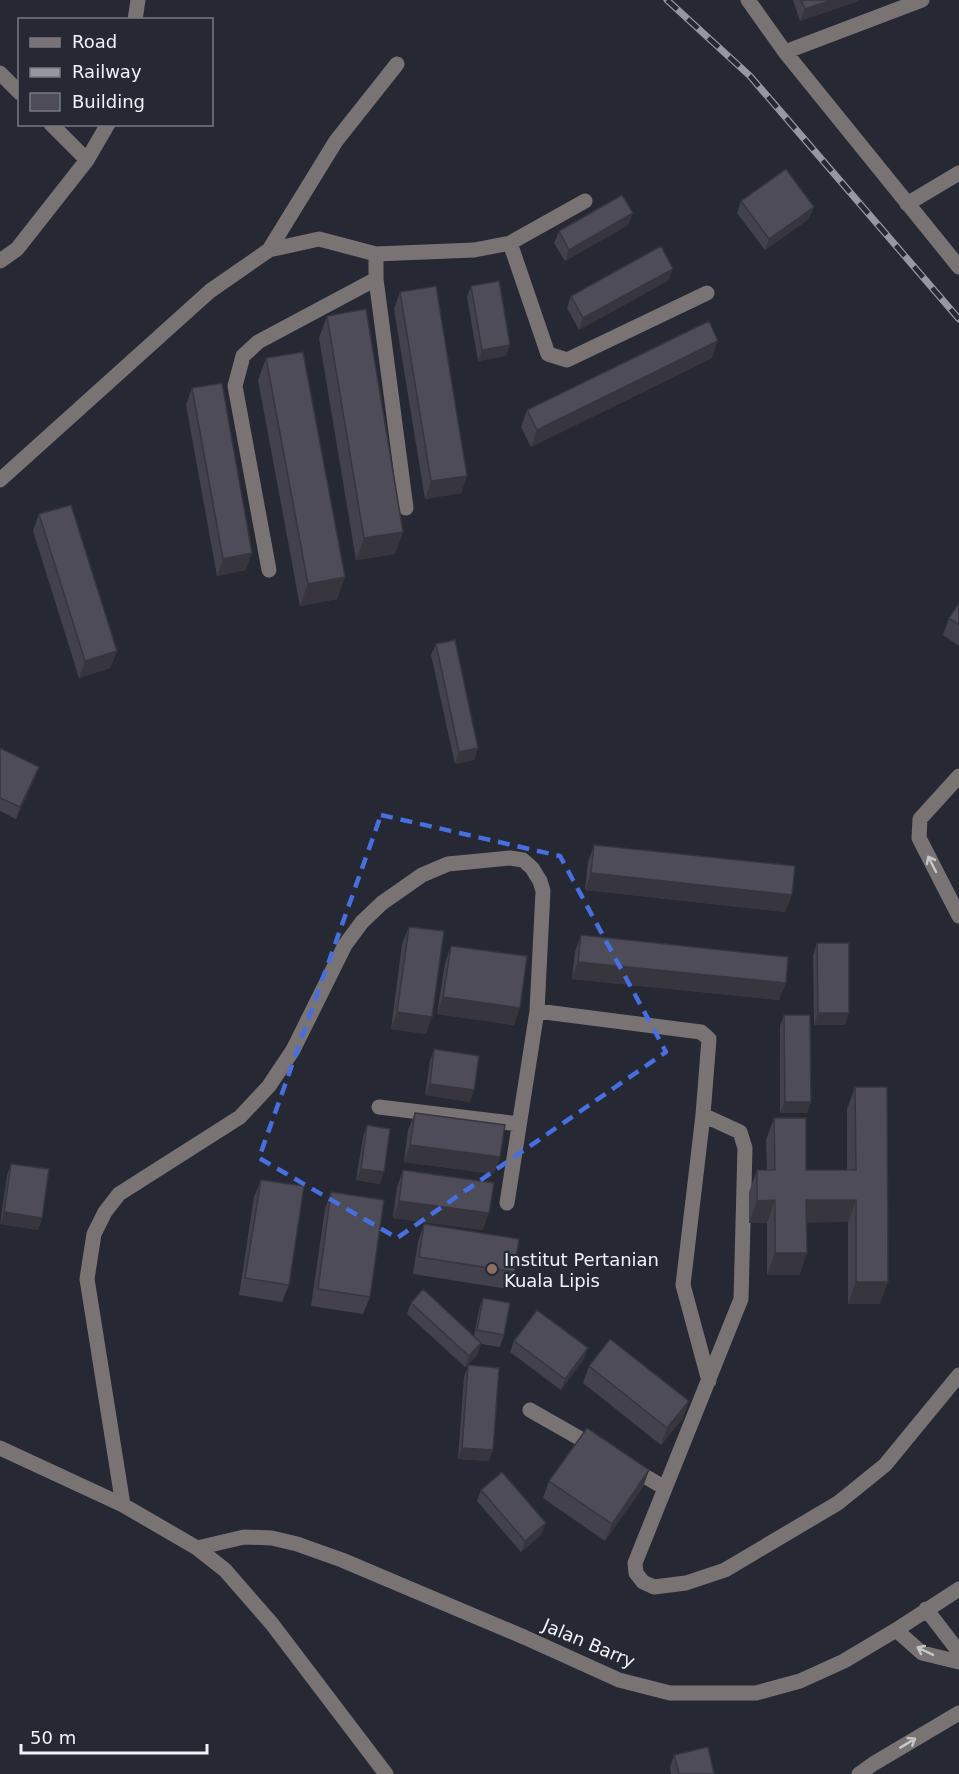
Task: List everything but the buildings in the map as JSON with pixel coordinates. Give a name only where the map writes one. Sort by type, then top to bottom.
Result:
[{"type":"street","points":[[135,18],[138,0]]},
{"type":"street","points":[[748,0],[785,52],[959,267]]},
{"type":"street","points":[[785,52],[922,0]]},
{"type":"street","points":[[270,250],[342,132],[397,64]]},
{"type":"street","points":[[0,73],[18,91]]},
{"type":"street","points":[[53,126],[87,160]]},
{"type":"street","points":[[0,261],[16,249],[87,160],[107,126]]},
{"type":"street","points":[[907,204],[959,173]]},
{"type":"street","points":[[0,480],[210,291],[270,250],[319,239],[376,254],[474,250],[510,243],[585,201]]},
{"type":"street","points":[[510,243],[548,354],[567,360],[707,293]]},
{"type":"street","points":[[376,254],[376,279],[406,508]]},
{"type":"street","points":[[269,570],[235,386],[243,357],[258,342],[376,279]]},
{"type":"street","points":[[959,776],[920,819],[919,838],[959,916]]},
{"type":"street","points":[[123,1505],[87,1279],[94,1234],[105,1212],[119,1194],[240,1117],[269,1086],[293,1050],[345,945],[362,922],[382,903],[422,875],[448,864],[510,858],[523,860],[532,868],[543,891],[537,1011],[507,1203]]},
{"type":"street","points":[[537,1011],[701,1032],[709,1040],[703,1115],[683,1286],[709,1381]]},
{"type":"street","points":[[379,1107],[519,1124]]},
{"type":"street","points":[[703,1115],[740,1132],[745,1148],[741,1299],[635,1563],[636,1573],[643,1582],[654,1587],[686,1583],[724,1570],[838,1503],[885,1465],[959,1375]]},
{"type":"street","points":[[530,1410],[665,1488]]},
{"type":"street","points":[[0,1448],[123,1505],[197,1548],[225,1570],[273,1624],[386,1774]]},
{"type":"street","name":"Jalan Barry","points":[[197,1548],[244,1537],[272,1538],[297,1544],[385,1578],[620,1680],[670,1693],[756,1693],[800,1681],[844,1661],[959,1589]]},
{"type":"street","points":[[926,1609],[959,1652]]},
{"type":"street","points":[[896,1630],[922,1653],[959,1662]]},
{"type":"street","points":[[859,1774],[959,1713]]},
{"type":"highlighted area","points":[[381,815],[560,856],[666,1052],[397,1238],[259,1158]]},
{"type":"railway","points":[[667,0],[750,76],[959,319]]},
{"type":"place","name":"Institut Pertanian Kuala Lipis","points":[[492,1269]]}]
